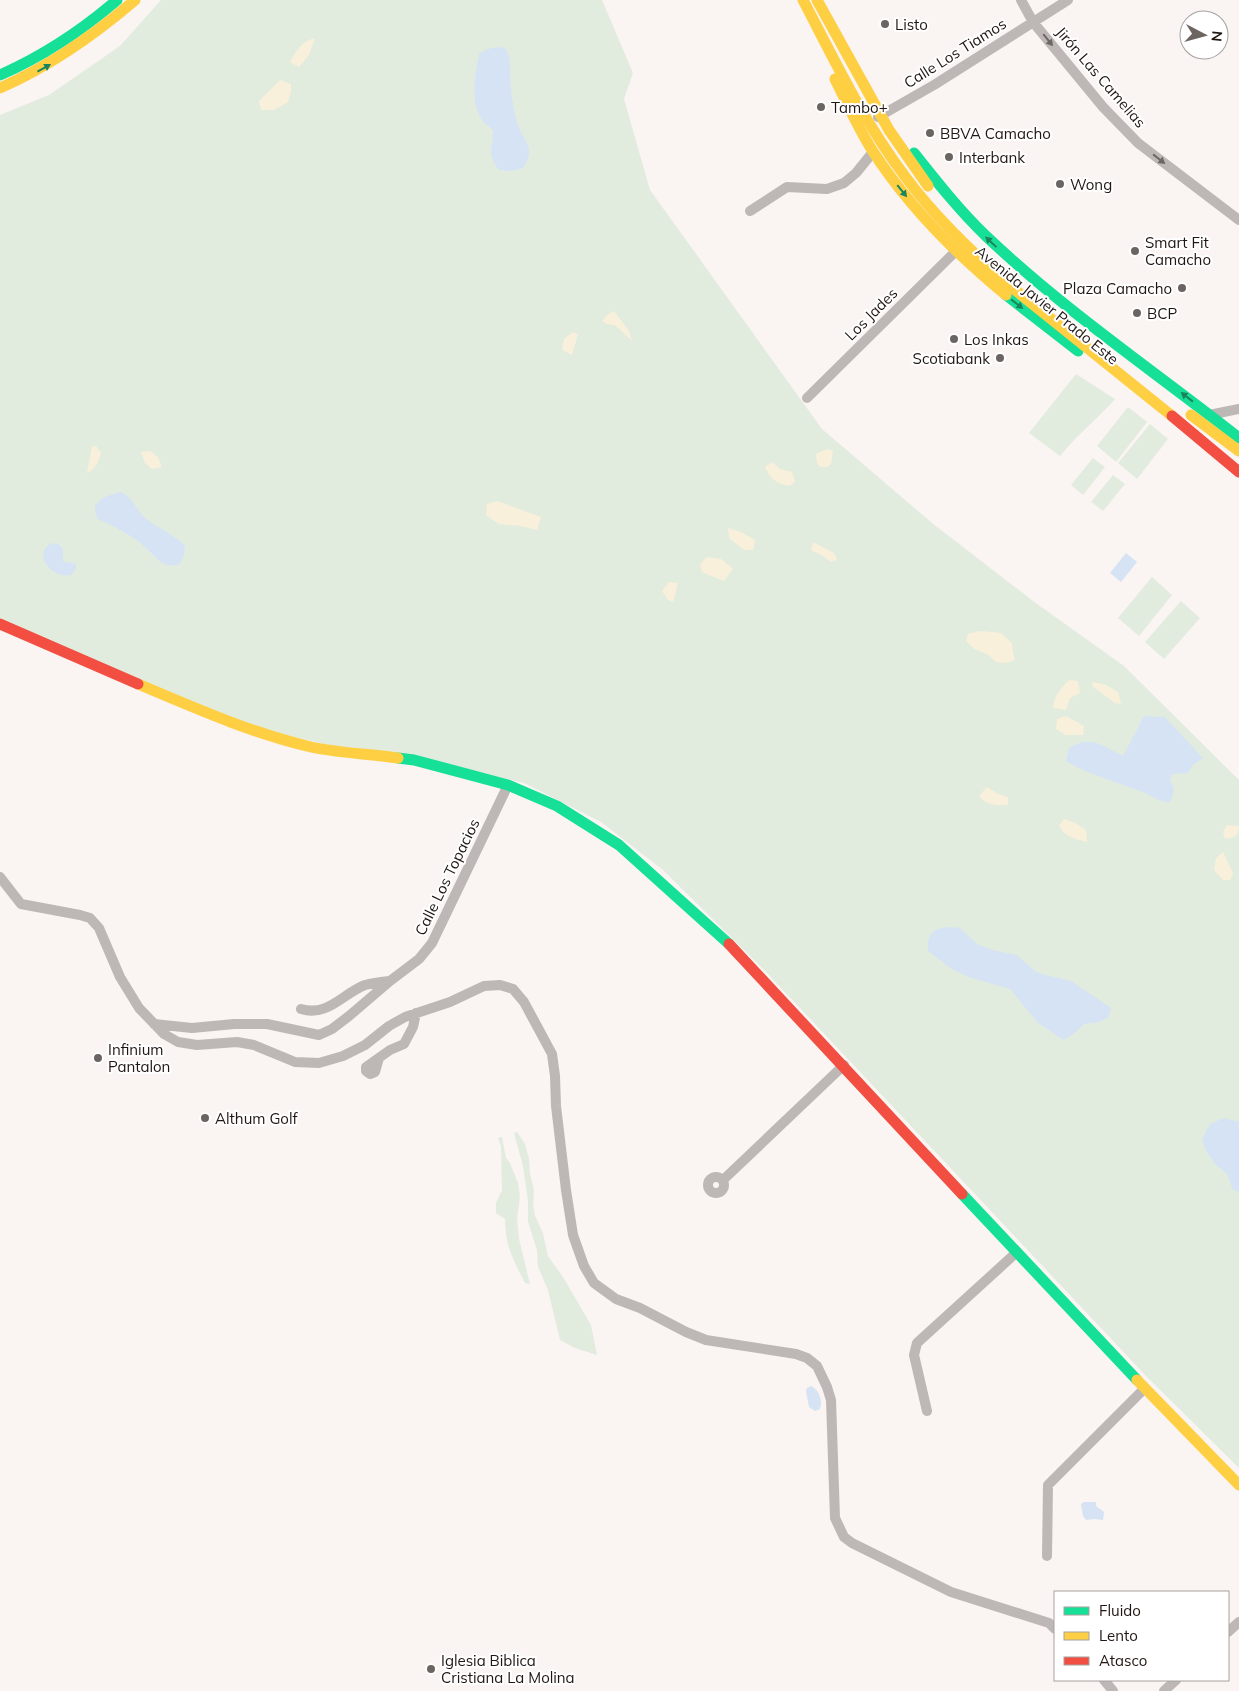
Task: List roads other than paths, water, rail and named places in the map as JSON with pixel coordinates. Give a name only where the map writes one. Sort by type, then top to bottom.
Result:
[{"type":"main road","points":[[0,75],[20,67],[46,52],[93,20],[117,0]]},
{"type":"main road","points":[[0,88],[49,65],[101,29],[134,0]]},
{"type":"main road","name":"Avenida Javier Prado Este","points":[[795,0],[873,152],[923,217],[956,251],[1022,308],[1239,473]]},
{"type":"main road","points":[[803,0],[863,112],[891,157],[910,184],[956,236],[1203,440],[1239,473]]},
{"type":"main road","points":[[817,0],[875,106],[904,154],[950,214],[991,256],[1011,281],[1239,451]]},
{"type":"main road","name":"Avenida Javier Prado Este","points":[[826,0],[844,37],[887,113],[920,160],[981,232],[1052,294],[1239,438]]},
{"type":"main road","points":[[0,624],[217,718],[252,730],[312,747],[414,760],[508,785],[557,806],[619,845],[738,953],[1145,1388],[1239,1485]]},
{"type":"street","name":"Jirón Las Camelias","points":[[1021,0],[1033,22],[1103,107],[1138,143],[1239,220]]},
{"type":"street","name":"Calle Los Tiamos","points":[[856,120],[872,120],[887,113],[1068,0]]},
{"type":"street","points":[[750,211],[786,187],[827,189],[844,183],[856,173],[873,152]]},
{"type":"street","name":"Los Jades","points":[[807,398],[956,251]]},
{"type":"street","points":[[1210,415],[1239,409]]},
{"type":"street","name":"Calle Los Topacios","points":[[154,1024],[192,1028],[234,1024],[267,1024],[318,1035],[332,1029],[419,959],[432,943],[508,785]]},
{"type":"street","points":[[0,877],[21,904],[90,918],[99,928],[120,977],[138,1008],[164,1034],[178,1042],[196,1045],[222,1042],[254,1045],[295,1062],[319,1063],[343,1056],[365,1045],[404,1016],[450,1002],[484,986],[500,985],[513,989],[524,1002],[552,1054],[556,1106],[573,1235],[584,1266],[594,1283],[616,1299],[640,1308],[686,1332],[706,1340],[796,1354],[807,1358],[817,1366],[823,1376],[832,1400],[834,1518],[844,1537],[852,1543],[951,1592],[1048,1623],[1054,1628]]},
{"type":"street","points":[[301,1009],[310,1012],[322,1010],[364,986],[390,981]]},
{"type":"street","points":[[380,1058],[390,1050],[404,1044],[413,1027],[416,1013]]},
{"type":"street","points":[[723,1180],[844,1066]]},
{"type":"street","points":[[927,1411],[914,1355],[917,1343],[1017,1252]]},
{"type":"street","points":[[1047,1556],[1048,1485],[1145,1388]]},
{"type":"street","points":[[1229,1631],[1239,1622]]},
{"type":"street","points":[[1105,1681],[1113,1691]]},
{"type":"street","points":[[1164,1691],[1175,1681]]},
{"type":"water","points":[[500,47],[506,49],[508,54],[514,111],[529,151],[529,156],[523,168],[511,171],[499,170],[493,160],[491,151],[493,130],[480,117],[474,93],[479,54],[487,49]]},
{"type":"water","points":[[120,492],[131,500],[145,518],[185,546],[184,556],[179,565],[164,564],[141,543],[98,519],[95,513],[95,506],[102,498]]},
{"type":"water","points":[[52,543],[60,545],[63,550],[63,561],[76,565],[76,569],[71,575],[57,574],[46,565],[43,553],[46,547]]},
{"type":"water","points":[[1126,553],[1137,562],[1121,582],[1110,573]]},
{"type":"water","points":[[1144,716],[1165,717],[1203,758],[1193,765],[1188,773],[1172,774],[1170,780],[1173,791],[1170,802],[1160,800],[1095,775],[1066,761],[1069,748],[1084,742],[1103,745],[1123,756]]},
{"type":"water","points":[[950,927],[960,928],[977,944],[992,950],[1017,955],[1035,971],[1071,981],[1111,1008],[1109,1017],[1099,1022],[1084,1024],[1074,1034],[1063,1040],[1037,1022],[1010,989],[968,977],[950,968],[928,951],[932,933],[935,930]]},
{"type":"water","points":[[1224,1118],[1239,1122],[1239,1192],[1233,1190],[1227,1174],[1214,1163],[1205,1149],[1202,1139],[1210,1124]]},
{"type":"water","points":[[811,1386],[816,1390],[821,1399],[820,1409],[815,1411],[809,1407],[806,1391]]},
{"type":"water","points":[[1084,1502],[1096,1502],[1096,1506],[1104,1512],[1103,1520],[1086,1520],[1083,1516],[1081,1504]]},
{"type":"place","name":"Listo","points":[[885,24]]},
{"type":"place","name":"Tambo+","points":[[821,107]]},
{"type":"place","name":"BBVA Camacho","points":[[930,133]]},
{"type":"place","name":"Interbank","points":[[949,157]]},
{"type":"place","name":"Wong","points":[[1060,184]]},
{"type":"place","name":"Smart Fit Camacho","points":[[1135,251]]},
{"type":"place","name":"Plaza Camacho","points":[[1182,288]]},
{"type":"place","name":"BCP","points":[[1137,313]]},
{"type":"place","name":"Los Inkas","points":[[954,339]]},
{"type":"place","name":"Scotiabank","points":[[1000,358]]},
{"type":"place","name":"Infinium Pantalon","points":[[98,1058]]},
{"type":"place","name":"Althum Golf","points":[[205,1118]]},
{"type":"place","name":"Iglesia Biblica Cristiana La Molina","points":[[431,1669]]}]
